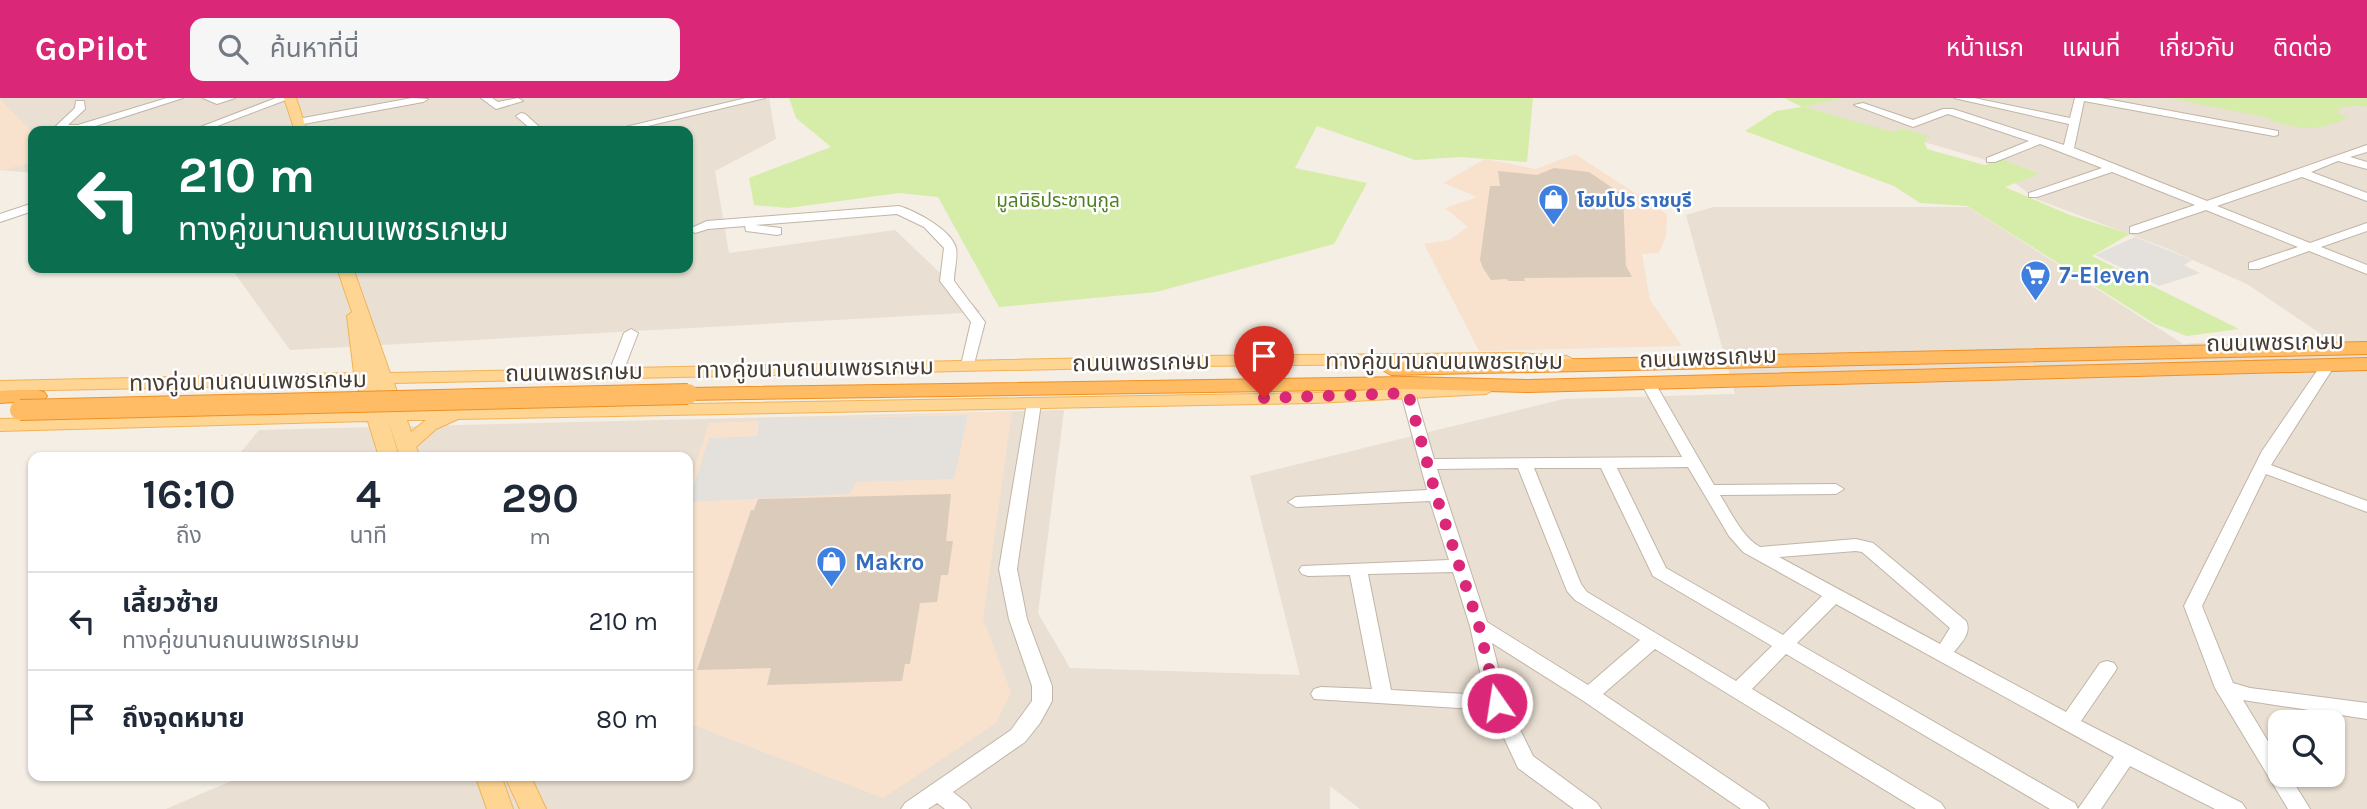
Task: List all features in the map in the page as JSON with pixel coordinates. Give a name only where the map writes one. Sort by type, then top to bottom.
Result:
[{"type":"highway","name":"ถนนเพชรเกษม","points":[[0,397],[692,387],[2367,348]]},
{"type":"highway","name":"ถนนเพชรเกษม","points":[[10,410],[692,387],[1408,383],[1529,386],[2367,364]]},
{"type":"main road","points":[[288,98],[300,126]]},
{"type":"main road","points":[[347,273],[371,369],[376,415],[387,452]]},
{"type":"main road","name":"ทางคู่ขนานถนนเพชรเกษม","points":[[0,386],[313,379],[343,371],[371,369],[450,376],[968,365],[1517,358],[1629,365]]},
{"type":"main road","points":[[371,369],[395,414],[408,451]]},
{"type":"main road","name":"ทางคู่ขนานถนนเพชรเกษม","points":[[0,425],[395,414],[1034,403],[1408,393],[1529,386]]},
{"type":"main road","points":[[408,451],[429,425],[461,413]]},
{"type":"main road","points":[[307,416],[332,423],[354,424],[382,435]]},
{"type":"main road","points":[[490,781],[499,809]]},
{"type":"main road","points":[[520,781],[533,809]]},
{"type":"street","points":[[86,126],[178,98]]},
{"type":"street","points":[[208,98],[216,101],[230,98]]},
{"type":"street","points":[[209,126],[288,98]]},
{"type":"street","points":[[486,98],[496,106],[519,101]]},
{"type":"street","points":[[636,126],[760,98]]},
{"type":"street","points":[[1959,98],[2074,122]]},
{"type":"street","points":[[2068,150],[2082,98],[2274,133]]},
{"type":"street","points":[[300,126],[423,99]]},
{"type":"street","points":[[61,126],[80,109],[80,103]]},
{"type":"street","points":[[1859,105],[1913,124],[1947,111],[1953,112],[2041,140],[2367,270]]},
{"type":"street","points":[[521,116],[533,126]]},
{"type":"street","points":[[1991,160],[2041,140]]},
{"type":"street","points":[[2134,230],[2367,148]]},
{"type":"street","points":[[2340,158],[2367,166]]},
{"type":"street","points":[[2033,195],[2112,168]]},
{"type":"street","points":[[2302,173],[2367,197]]},
{"type":"street","points":[[0,218],[28,209]]},
{"type":"street","points":[[693,228],[891,210],[910,214],[928,224],[950,248],[947,281],[978,323],[968,365]]},
{"type":"street","points":[[2254,266],[2367,226]]},
{"type":"street","points":[[693,228],[777,231]]},
{"type":"street","points":[[616,372],[631,333]]},
{"type":"street","points":[[2299,809],[2225,688],[2193,606],[2262,467],[2328,365]]},
{"type":"street","points":[[1648,383],[1735,532],[1756,552],[2127,755],[2235,809]]},
{"type":"street","points":[[1408,393],[1436,495],[1479,626],[1497,703],[1525,762],[1590,809]]},
{"type":"street","points":[[912,809],[1018,736],[1033,718],[1042,701],[1042,686],[1018,619],[1008,569],[1034,403]]},
{"type":"street","points":[[1428,464],[1694,461]]},
{"type":"street","points":[[1607,463],[1659,572],[2068,809]]},
{"type":"street","points":[[1524,464],[1573,587],[1581,596],[1934,809]]},
{"type":"street","points":[[2262,467],[2367,507]]},
{"type":"street","points":[[1709,490],[1836,489]]},
{"type":"street","points":[[1296,502],[1436,495]]},
{"type":"street","points":[[1756,552],[1856,545],[1867,547],[1959,626],[1958,634],[1942,654]]},
{"type":"street","points":[[1308,570],[1458,566]]},
{"type":"street","points":[[1358,569],[1383,698]]},
{"type":"street","points":[[1738,691],[1834,595]]},
{"type":"street","points":[[1479,626],[1589,695],[1758,809]]},
{"type":"street","points":[[1589,695],[1653,640]]},
{"type":"street","points":[[2069,723],[2108,668]]},
{"type":"street","points":[[2225,688],[2250,695],[2367,711]]},
{"type":"street","points":[[1321,694],[1497,703]]},
{"type":"street","points":[[2089,809],[2127,755]]},
{"type":"street","points":[[938,792],[960,809]]},
{"type":"shaded area","points":[[0,98],[769,98],[776,139],[715,171],[729,253],[895,230],[981,312],[290,350],[235,273],[693,273],[693,126],[28,126],[28,173],[0,170]]},
{"type":"shaded area","points":[[1843,98],[2367,98],[2367,809],[1360,809],[1330,786],[1330,809],[166,809],[231,781],[693,781],[693,452],[241,452],[259,430],[1064,410],[1038,613],[1070,668],[1300,675],[1250,476],[1564,399],[1735,394],[1686,215],[1714,207],[1968,207],[2183,344],[2321,334],[2247,284],[2166,248],[2036,199],[1983,159],[1803,107]]},
{"type":"shaded area","points":[[0,99],[28,128],[28,163],[0,171]]},
{"type":"shaded area","points":[[1575,154],[1667,214],[1666,236],[1659,253],[1642,254],[1650,300],[1682,346],[1479,351],[1424,244],[1449,240],[1468,227],[1445,208],[1477,197],[1443,183],[1485,159],[1536,169]]},
{"type":"shaded area","points":[[2135,237],[2192,260],[2184,265],[2200,273],[2159,286],[2095,255]]},
{"type":"shaded area","points":[[1012,411],[983,619],[1011,692],[996,723],[883,798],[693,725],[693,472],[709,423]]},
{"type":"shaded area","points":[[968,415],[954,479],[856,482],[850,494],[693,502],[693,487],[709,438],[757,436],[759,420]]},
{"type":"green space","name":"มูลนิธิประชานุกูล","points":[[789,98],[1533,98],[1527,162],[1460,157],[1415,160],[1317,126],[1295,168],[1367,183],[1334,244],[1156,292],[999,307],[938,197],[899,193],[788,208],[754,205],[749,178],[831,147],[796,118]]},
{"type":"green space","points":[[1784,98],[1843,98],[1804,107],[1893,132],[1903,128],[1930,137],[1924,141],[1927,149],[1984,165],[2004,160],[2039,174],[2005,187],[2070,215],[2130,234],[2092,256],[2239,329],[2187,336],[2155,324],[1967,206],[1920,203],[1894,186],[1745,131],[1776,111],[1802,107]]},
{"type":"green space","points":[[2169,98],[2367,98],[2367,107],[2356,105],[2340,108],[2337,113],[2348,118],[2326,126],[2310,128]]},
{"type":"building","name":"โฮมโปร ราชบุรี","points":[[1554,168],[1589,172],[1623,195],[1626,266],[1632,277],[1491,280],[1480,260],[1490,186],[1500,186],[1498,171],[1537,175]]},
{"type":"building","name":"Makro","points":[[951,494],[946,541],[953,541],[948,575],[941,575],[937,602],[920,603],[910,664],[905,664],[902,681],[767,685],[771,668],[697,670],[751,510],[754,510],[758,499]]},
{"type":"place","name":"โฮมโปร ราชบุรี","points":[[1554,227]]},
{"type":"place","name":"7-Eleven","points":[[2036,302]]},
{"type":"place","name":"Makro","points":[[832,589]]},
{"type":"route","points":[[1264,398],[1408,393],[1436,495],[1479,626],[1497,703]]}]
